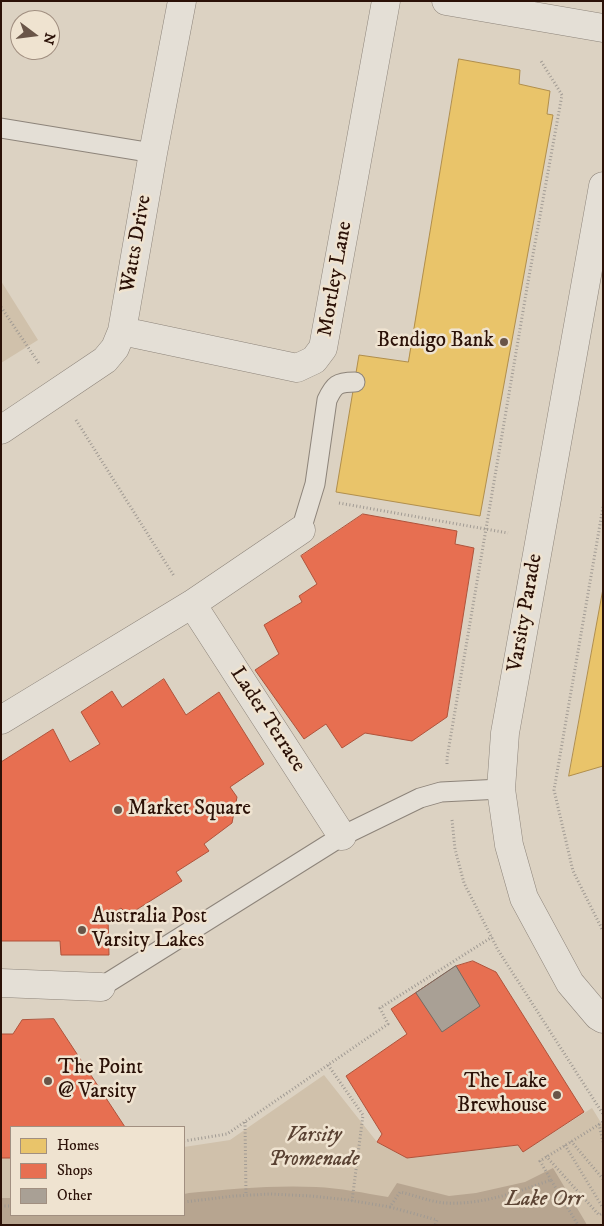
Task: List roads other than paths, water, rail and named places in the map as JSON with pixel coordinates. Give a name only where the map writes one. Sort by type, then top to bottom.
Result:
[{"type":"street","name":"Watts Drive","points":[[1,430],[105,360],[115,348],[122,331],[182,1]]},
{"type":"street","name":"Mortley Lane","points":[[122,331],[297,368],[314,360],[323,348],[386,1]]},
{"type":"street","points":[[446,1],[603,28]]},
{"type":"street","name":"Varsity Parade","points":[[603,186],[505,733],[501,789],[509,845],[524,898],[570,983],[603,1019]]},
{"type":"street","points":[[1,720],[192,604],[301,530]]},
{"type":"street","name":"Lader Terrace","points":[[192,604],[342,836]]},
{"type":"street","points":[[1,983],[101,987]]},
{"type":"lane","points":[[1,128],[153,153]]},
{"type":"lane","points":[[301,530],[315,484],[327,400],[332,389],[338,384],[355,382]]},
{"type":"lane","points":[[101,987],[342,836],[420,798],[441,792],[501,789]]},
{"type":"water","name":"Lake Orr","points":[[553,1168],[587,1225],[1,1225],[1,1198],[10,1198],[10,1216],[185,1216],[185,1194],[189,1193],[252,1188],[316,1187],[388,1197],[397,1183],[449,1196],[476,1193],[525,1182]]},
{"type":"place","name":"Bendigo Bank","points":[[504,342]]},
{"type":"place","name":"Market Square","points":[[118,810]]},
{"type":"place","name":"Australia Post Varsity Lakes","points":[[82,930]]},
{"type":"place","name":"The Point @ Varsity","points":[[48,1081]]},
{"type":"place","name":"The Lake Brewhouse","points":[[557,1095]]},
{"type":"park label","name":"Varsity Promenade","points":[[314,1149]]}]
